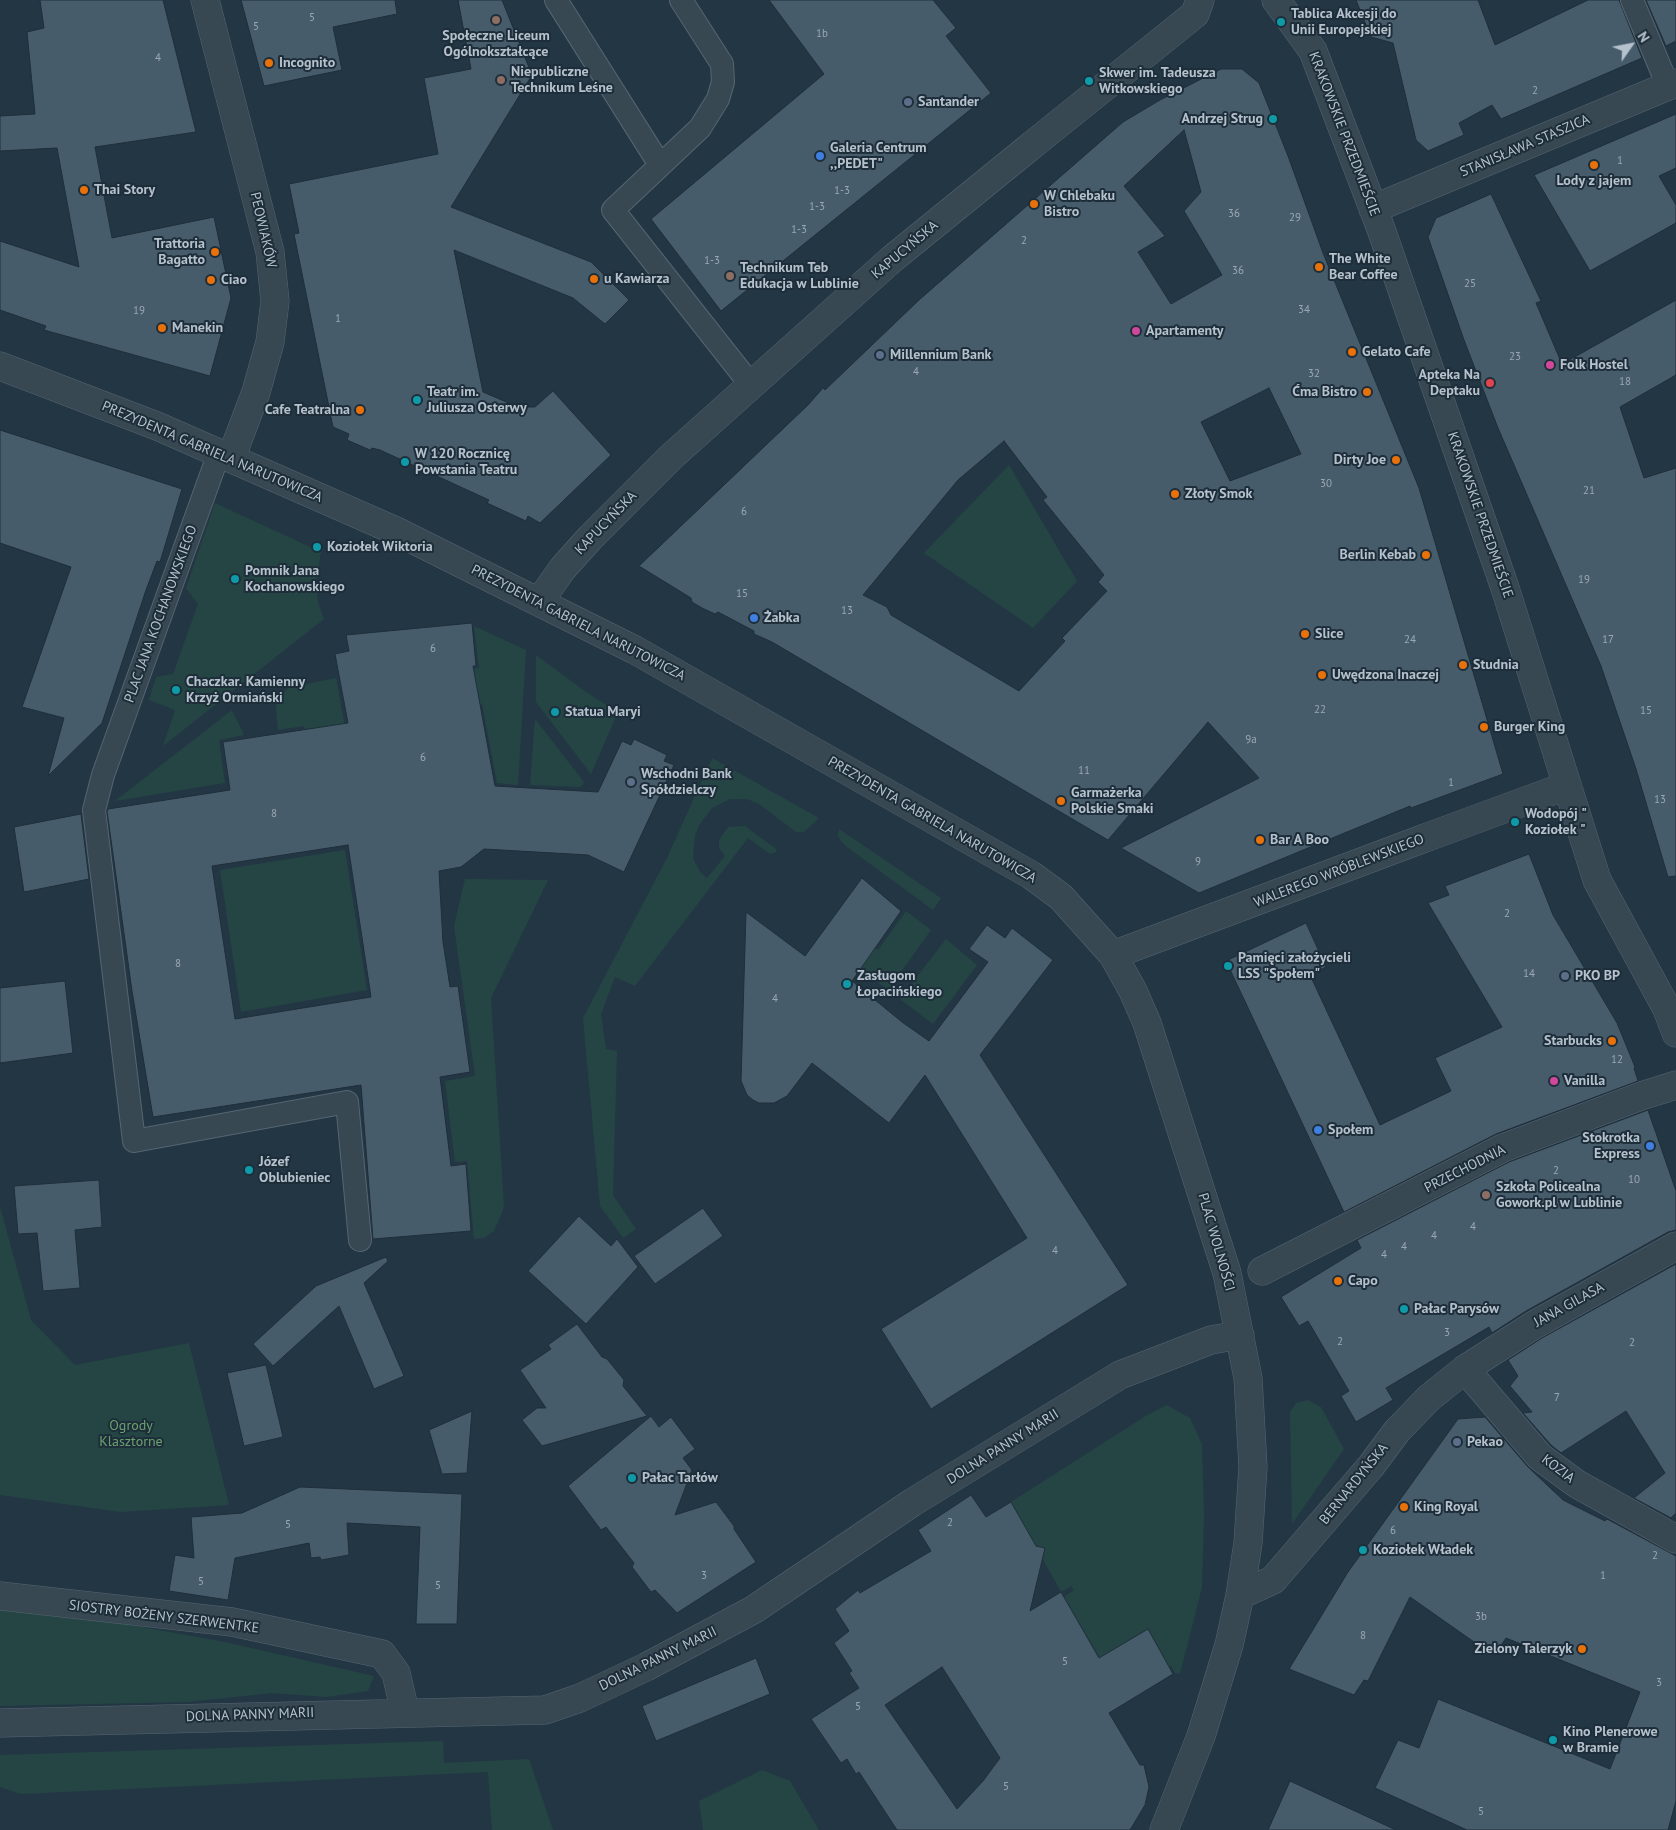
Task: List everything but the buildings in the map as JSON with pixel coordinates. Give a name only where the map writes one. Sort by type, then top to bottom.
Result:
[{"type":"street","name":"PEOWIAKÓW","points":[[205,0],[270,252],[275,302],[270,342],[256,392],[225,456]]},
{"type":"street","name":"KAPUCYŃSKA","points":[[539,602],[562,568],[671,457],[892,259],[1195,14],[1200,0]]},
{"type":"street","name":"KRAKOWSKIE PRZEDMIEŚCIE","points":[[1276,0],[1313,51],[1373,209],[1505,588],[1597,880],[1667,1009],[1676,1033]]},
{"type":"street","name":"STANISŁAWA STASZICA","points":[[1373,209],[1672,84]]},
{"type":"street","name":"PREZYDENTA GABRIELA NARUTOWICZA","points":[[0,366],[157,426],[396,532],[539,602],[726,701],[1031,875],[1061,898],[1113,955]]},
{"type":"street","name":"WALEREGO WRÓBLEWSKIEGO","points":[[1113,955],[1566,786]]},
{"type":"street","name":"PLAC WOLNOŚCI","points":[[1113,955],[1133,991],[1147,1023],[1218,1241],[1240,1335],[1248,1378],[1253,1467],[1248,1543],[1240,1595]]},
{"type":"street","name":"PRZECHODNIA","points":[[1262,1271],[1503,1148],[1644,1095],[1676,1085]]},
{"type":"street","name":"JANA GILASA","points":[[1465,1369],[1534,1325],[1676,1246]]},
{"type":"street","name":"DOLNA PANNY MARII","points":[[0,1722],[545,1710],[580,1698],[646,1667],[753,1610],[913,1502],[1120,1375],[1211,1340],[1240,1335]]},
{"type":"street","name":"KOZIA","points":[[1465,1369],[1540,1457],[1577,1484],[1676,1539]]},
{"type":"street","name":"BERNARDYŃSKA","points":[[1240,1595],[1273,1580],[1371,1466],[1397,1431],[1429,1398],[1465,1369]]},
{"type":"street","points":[[1164,1830],[1201,1736],[1229,1645],[1240,1595]]},
{"type":"street","name":"SIOSTRY BOŻENY SZERWENTKE","points":[[0,1596],[232,1622],[382,1654],[396,1673],[405,1712]]},
{"type":"lane","points":[[556,0],[660,165]]},
{"type":"lane","points":[[681,0],[722,64],[724,82],[718,99],[700,128],[613,210],[751,385]]},
{"type":"lane","points":[[1632,0],[1672,84]]},
{"type":"lane","name":"PLAC JANA KOCHANOWSKIEGO","points":[[225,456],[103,775],[94,810],[134,1141],[347,1102],[360,1240]]},
{"type":"green space","points":[[1009,465],[1077,581],[1033,628],[924,553]]},
{"type":"green space","points":[[215,503],[321,552],[316,579],[318,603],[324,619],[163,746],[175,710],[149,700],[156,677],[173,674],[198,604],[186,588]]},
{"type":"green space","points":[[474,626],[526,650],[518,785],[497,783],[482,704],[471,703],[445,671],[479,668]]},
{"type":"green space","points":[[536,655],[586,692],[618,712],[591,774],[536,702]]},
{"type":"green space","points":[[336,678],[352,765],[312,772],[304,726],[278,730],[277,700],[288,688]]},
{"type":"green space","points":[[232,710],[244,735],[219,740],[225,783],[115,801]]},
{"type":"green space","points":[[535,719],[584,782],[581,787],[530,785]]},
{"type":"green space","points":[[712,758],[819,818],[804,832],[796,832],[759,804],[747,799],[730,799],[712,808],[699,825],[695,835],[693,858],[700,872],[707,878],[725,856],[719,848],[719,840],[728,827],[745,826],[776,849],[776,852],[770,854],[748,838],[635,986],[615,977],[601,1014],[606,1049],[617,1051],[613,1195],[636,1229],[623,1238],[600,1206],[583,1018],[667,858]]},
{"type":"green space","points":[[839,829],[941,898],[933,910],[847,847],[838,835]]},
{"type":"green space","points":[[345,850],[367,990],[241,1012],[220,870]]},
{"type":"green space","points":[[465,879],[548,880],[491,998],[504,1208],[494,1231],[484,1238],[474,1239],[467,1161],[455,1162],[445,1081],[475,1076],[454,926]]},
{"type":"green space","points":[[906,911],[931,930],[888,990],[852,962],[865,942],[878,950]]},
{"type":"green space","points":[[946,939],[977,965],[933,1024],[900,999]]},
{"type":"green space","name":"Ogrody Klasztorne","points":[[0,1207],[31,1320],[75,1365],[189,1343],[229,1505],[121,1512],[0,1495]]},
{"type":"green space","points":[[1308,1400],[1321,1407],[1344,1449],[1292,1524],[1290,1412],[1296,1403]]},
{"type":"green space","points":[[1167,1405],[1190,1418],[1202,1444],[1204,1516],[1202,1587],[1180,1674],[1175,1673],[1171,1666],[1169,1667],[1148,1629],[1100,1659],[1064,1597],[1074,1590],[1071,1586],[1061,1592],[1011,1502],[1144,1417]]},
{"type":"green space","points":[[0,1605],[114,1622],[225,1642],[374,1676],[368,1691],[326,1697],[272,1693],[188,1702],[0,1706]]},
{"type":"green space","points":[[443,1741],[444,1763],[529,1759],[553,1830],[492,1830],[488,1772],[21,1794],[0,1787],[0,1755]]},
{"type":"green space","points":[[762,1770],[790,1781],[819,1830],[703,1830],[699,1801]]},
{"type":"place","name":"Społeczne Liceum Ogólnokształcące","points":[[496,20]]},
{"type":"place","name":"Tablica Akcesji do Unii Europejskiej","points":[[1281,22]]},
{"type":"place","name":"Incognito","points":[[269,63]]},
{"type":"place","name":"Niepubliczne Technikum Leśne","points":[[501,80]]},
{"type":"place","name":"Skwer im. Tadeusza Witkowskiego","points":[[1089,81]]},
{"type":"place","name":"Santander","points":[[908,102]]},
{"type":"place","name":"Andrzej Strug","points":[[1273,119]]},
{"type":"place","name":"Galeria Centrum ,,PEDET\"","points":[[820,156]]},
{"type":"place","name":"Lody z jajem","points":[[1594,165]]},
{"type":"place","name":"Thai Story","points":[[84,190]]},
{"type":"place","name":"W Chlebaku Bistro","points":[[1034,204]]},
{"type":"place","name":"Trattoria Bagatto","points":[[215,252]]},
{"type":"place","name":"The White Bear Coffee","points":[[1319,267]]},
{"type":"place","name":"Technikum Teb Edukacja w Lublinie","points":[[730,276]]},
{"type":"place","name":"u Kawiarza","points":[[594,279]]},
{"type":"place","name":"Ciao","points":[[211,280]]},
{"type":"place","name":"Manekin","points":[[162,328]]},
{"type":"place","name":"Apartamenty","points":[[1136,331]]},
{"type":"place","name":"Gelato Cafe","points":[[1352,352]]},
{"type":"place","name":"Millennium Bank","points":[[880,355]]},
{"type":"place","name":"Folk Hostel","points":[[1550,365]]},
{"type":"place","name":"Apteka Na Deptaku","points":[[1490,383]]},
{"type":"place","name":"Ćma Bistro","points":[[1367,392]]},
{"type":"place","name":"Teatr im. Juliusza Osterwy","points":[[417,400]]},
{"type":"place","name":"Cafe Teatralna","points":[[360,410]]},
{"type":"place","name":"Dirty Joe","points":[[1396,460]]},
{"type":"place","name":"W 120 Rocznicę Powstania Teatru","points":[[405,462]]},
{"type":"place","name":"Złoty Smok","points":[[1175,494]]},
{"type":"place","name":"Koziołek Wiktoria","points":[[317,547]]},
{"type":"place","name":"Berlin Kebab","points":[[1426,555]]},
{"type":"place","name":"Pomnik Jana Kochanowskiego","points":[[235,579]]},
{"type":"place","name":"Żabka","points":[[754,618]]},
{"type":"place","name":"Slice","points":[[1305,634]]},
{"type":"place","name":"Studnia","points":[[1463,665]]},
{"type":"place","name":"Uwędzona Inaczej","points":[[1322,675]]},
{"type":"place","name":"Chaczkar. Kamienny Krzyż Ormiański","points":[[176,690]]},
{"type":"place","name":"Statua Maryi","points":[[555,712]]},
{"type":"place","name":"Burger King","points":[[1484,727]]},
{"type":"place","name":"Wschodni Bank Spółdzielczy","points":[[631,782]]},
{"type":"place","name":"Garmażerka Polskie Smaki","points":[[1061,801]]},
{"type":"place","name":"Wodopój \" Koziołek \"","points":[[1515,822]]},
{"type":"place","name":"Bar A Boo","points":[[1260,840]]},
{"type":"place","name":"Pamięci założycieli LSS \"Społem\"","points":[[1228,966]]},
{"type":"place","name":"PKO BP","points":[[1565,976]]},
{"type":"place","name":"Zasługom Łopacińskiego","points":[[847,984]]},
{"type":"place","name":"Starbucks","points":[[1612,1041]]},
{"type":"place","name":"Vanilla","points":[[1554,1081]]},
{"type":"place","name":"Społem","points":[[1318,1130]]},
{"type":"place","name":"Stokrotka Express","points":[[1650,1146]]},
{"type":"place","name":"Józef Oblubieniec","points":[[249,1170]]},
{"type":"place","name":"Szkoła Policealna Gowork.pl w Lublinie","points":[[1486,1195]]},
{"type":"place","name":"Capo","points":[[1338,1281]]},
{"type":"place","name":"Pałac Parysów","points":[[1404,1309]]},
{"type":"place","name":"Pekao","points":[[1457,1442]]},
{"type":"place","name":"Pałac Tarłów","points":[[632,1478]]},
{"type":"place","name":"King Royal","points":[[1404,1507]]},
{"type":"place","name":"Koziołek Władek","points":[[1363,1550]]},
{"type":"place","name":"Zielony Talerzyk","points":[[1582,1649]]},
{"type":"place","name":"Kino Plenerowe w Bramie","points":[[1553,1740]]}]
